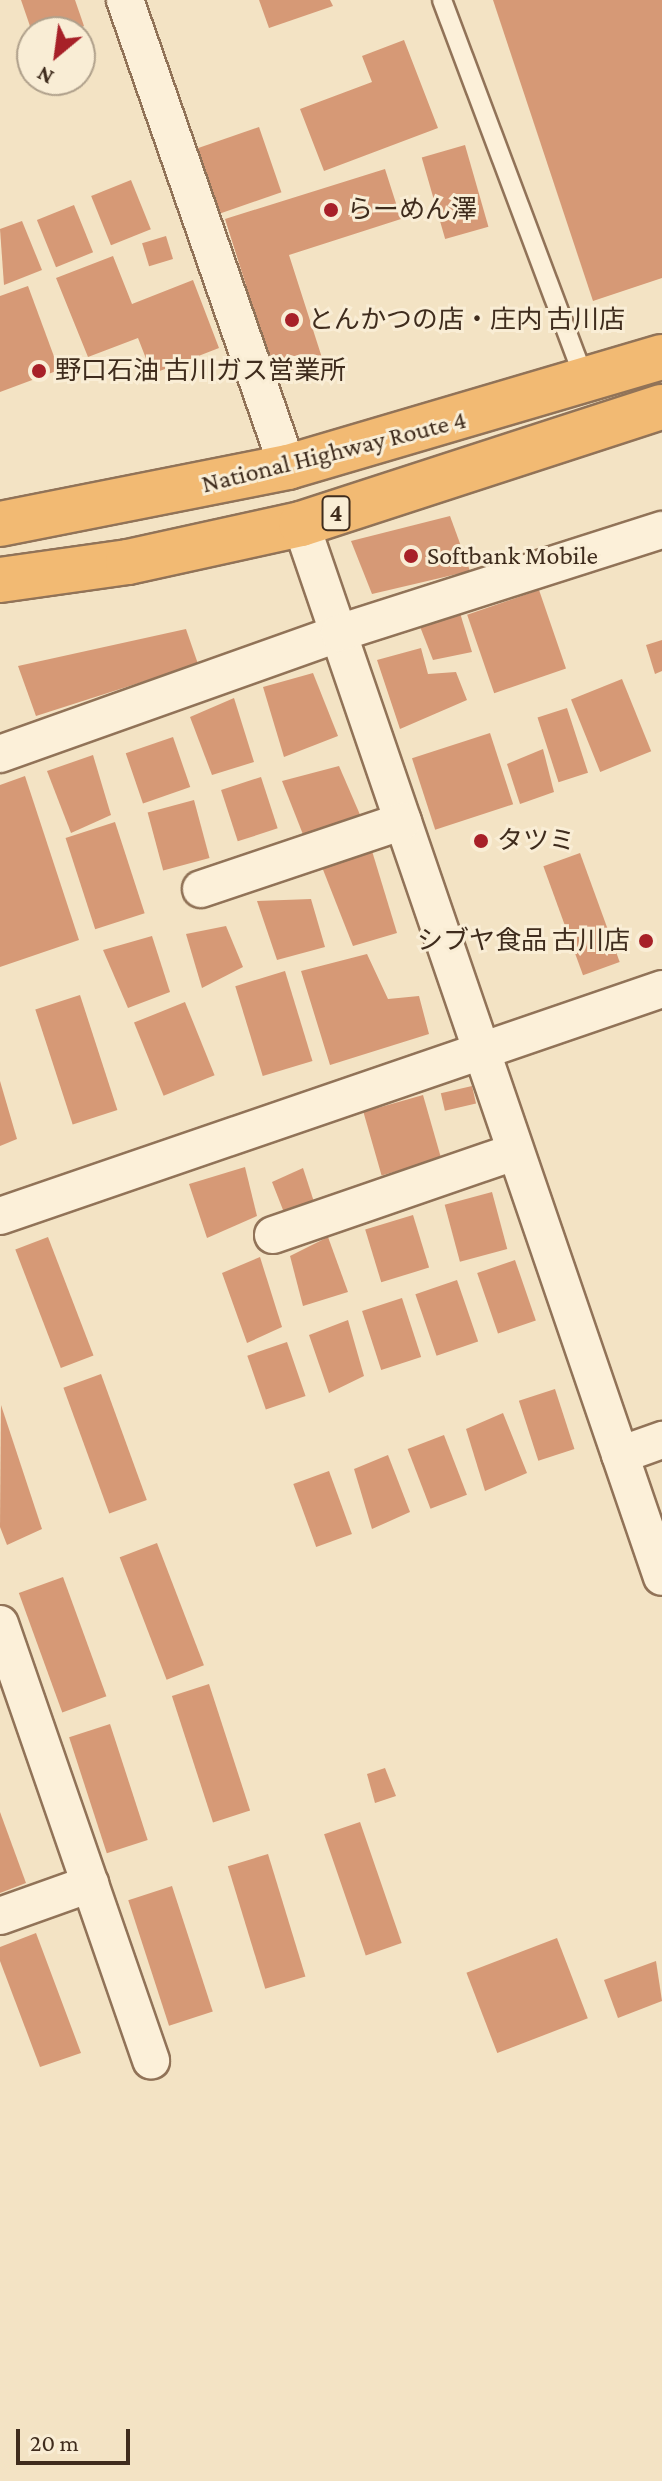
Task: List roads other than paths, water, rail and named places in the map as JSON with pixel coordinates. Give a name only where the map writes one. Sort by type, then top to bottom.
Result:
[{"type":"highway","name":"National Highway Route 4","points":[[0,524],[288,467],[586,384],[662,357]]},
{"type":"highway","name":"National Highway Route 4","points":[[0,580],[128,562],[301,524],[662,407]]},
{"type":"street","points":[[125,0],[288,467]]},
{"type":"street","points":[[301,524],[662,1577]]},
{"type":"street","points":[[0,754],[339,633],[662,530]]},
{"type":"street","points":[[201,889],[403,821]]},
{"type":"street","points":[[0,1216],[662,989]]},
{"type":"street","points":[[273,1235],[514,1152]]},
{"type":"street","points":[[620,1455],[662,1440]]},
{"type":"street","points":[[0,1624],[151,2061]]},
{"type":"street","points":[[0,1916],[90,1884]]},
{"type":"lane","points":[[442,0],[586,384]]},
{"type":"place","name":"らーめん澤","points":[[331,210]]},
{"type":"place","name":"とんかつの店・庄内 古川店","points":[[292,320]]},
{"type":"place","name":"野口石油 古川ガス営業所","points":[[39,371]]},
{"type":"place","name":"Softbank Mobile","points":[[411,556]]},
{"type":"place","name":"タツミ","points":[[481,841]]},
{"type":"place","name":"シブヤ食品 古川店","points":[[646,941]]}]
